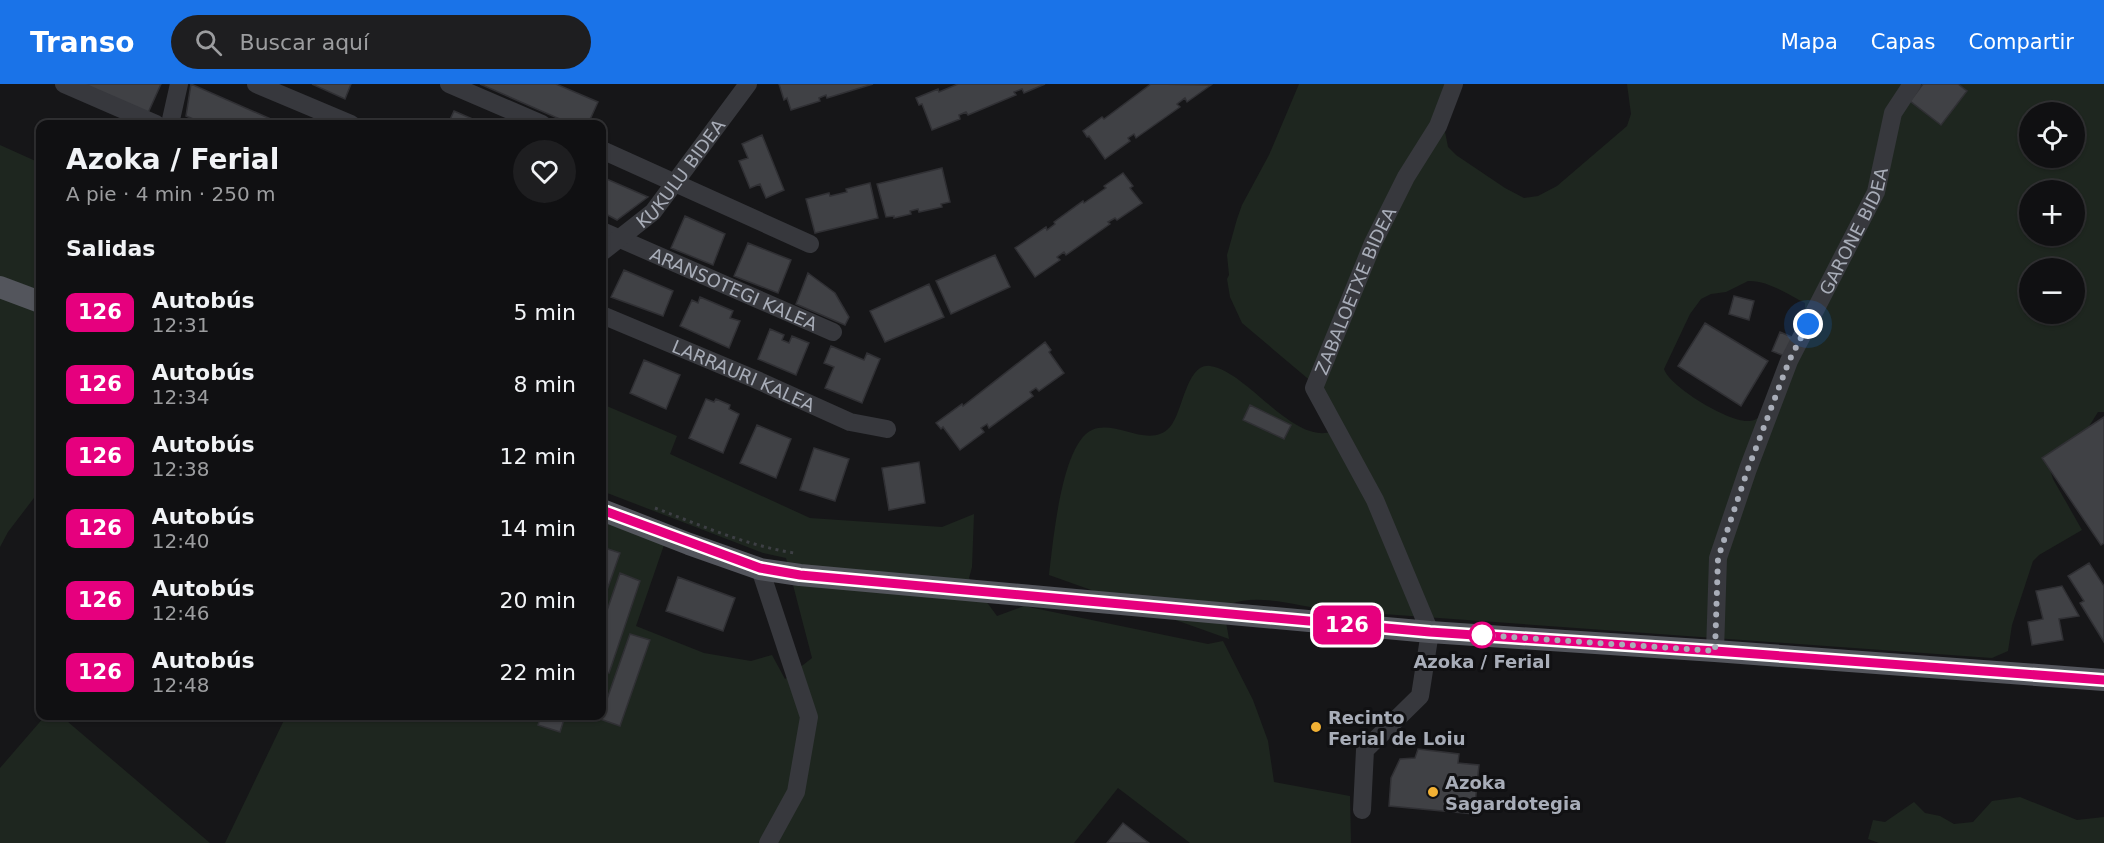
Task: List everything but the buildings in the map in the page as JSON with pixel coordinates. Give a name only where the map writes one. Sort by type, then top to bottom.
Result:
[{"type":"main road","points":[[0,287],[36,300]]},
{"type":"main road","points":[[606,511],[760,568],[800,575],[1430,632],[2104,680]]},
{"type":"street","points":[[64,84],[147,120]]},
{"type":"street","points":[[171,120],[179,84]]},
{"type":"street","points":[[256,84],[342,120]]},
{"type":"street","points":[[449,84],[533,120]]},
{"type":"street","name":"KUKULU BIDEA","points":[[606,249],[654,212],[748,84]]},
{"type":"street","name":"ZABALOETXE BIDEA","points":[[1430,632],[1375,500],[1314,388],[1373,243],[1406,177],[1437,126],[1454,84]]},
{"type":"street","name":"GARONE BIDEA","points":[[1715,651],[1718,558],[1748,469],[1789,361],[1876,192],[1893,114],[1912,84]]},
{"type":"street","points":[[606,152],[810,244]]},
{"type":"street","name":"ARANSOTEGI KALEA","points":[[606,233],[832,332]]},
{"type":"street","name":"LARRAURI KALEA","points":[[606,317],[850,422],[888,429]]},
{"type":"street","points":[[760,568],[809,717],[796,792],[768,843]]},
{"type":"street","points":[[1362,810],[1365,750],[1420,696],[1430,632]]},
{"type":"path","points":[[646,505],[769,549],[798,554]]},
{"type":"shaded area","points":[[1299,84],[1454,84],[1445,132],[1448,147],[1456,155],[1505,188],[1524,198],[1538,196],[1557,186],[1627,126],[1631,114],[1627,84],[2104,84],[2104,412],[2098,412],[2088,428],[2048,463],[2053,479],[2082,530],[2039,555],[2033,561],[2012,625],[2008,651],[1992,658],[1327,610],[1266,600],[1241,601],[1231,604],[1226,622],[1229,639],[1049,575],[1060,496],[1073,454],[1081,439],[1092,430],[1101,428],[1152,436],[1162,433],[1170,427],[1190,380],[1202,367],[1210,366],[1239,380],[1300,427],[1316,433],[1331,432],[1319,388],[1242,323],[1230,297],[1227,255],[1242,205],[1269,155]],"holes":[[[1748,281],[1770,285],[1805,303],[1805,323],[1760,416],[1747,421],[1738,420],[1700,402],[1677,385],[1664,369],[1690,314],[1701,299],[1711,294],[1726,292]]]},
{"type":"shaded area","points":[[0,145],[36,161],[36,495],[8,532],[0,547]]},
{"type":"shaded area","points":[[606,406],[677,436],[670,454],[810,518],[942,527],[974,514],[972,567],[969,578],[997,616],[1024,606],[1208,644],[1223,641],[1253,700],[1268,741],[1274,782],[1350,796],[1351,843],[1190,843],[1118,788],[1074,843],[225,843],[284,720],[606,720],[606,523],[664,545],[636,626],[704,653],[751,661],[772,655],[785,679],[812,658],[786,558],[763,553],[606,493]]},
{"type":"shaded area","points":[[42,720],[66,720],[210,843],[0,843],[0,768]]},
{"type":"shaded area","points":[[2020,797],[2077,820],[2104,817],[2104,843],[1879,843],[1868,839],[1873,820],[1885,822],[1914,802],[1925,813],[1940,816],[1954,824],[1973,822],[1992,801]]},
{"type":"bus line","name":"126","points":[[606,512],[689,544],[760,568],[800,575],[1430,632],[2104,680]]},
{"type":"place","name":"Azoka / Ferial","points":[[1482,635]]},
{"type":"place","name":"Recinto Ferial de Loiu","points":[[1316,727]]},
{"type":"place","name":"Azoka Sagardotegia","points":[[1433,792]]},
{"type":"route","points":[[1482,635],[1715,651],[1718,558],[1748,469],[1789,361],[1808,324]]}]
